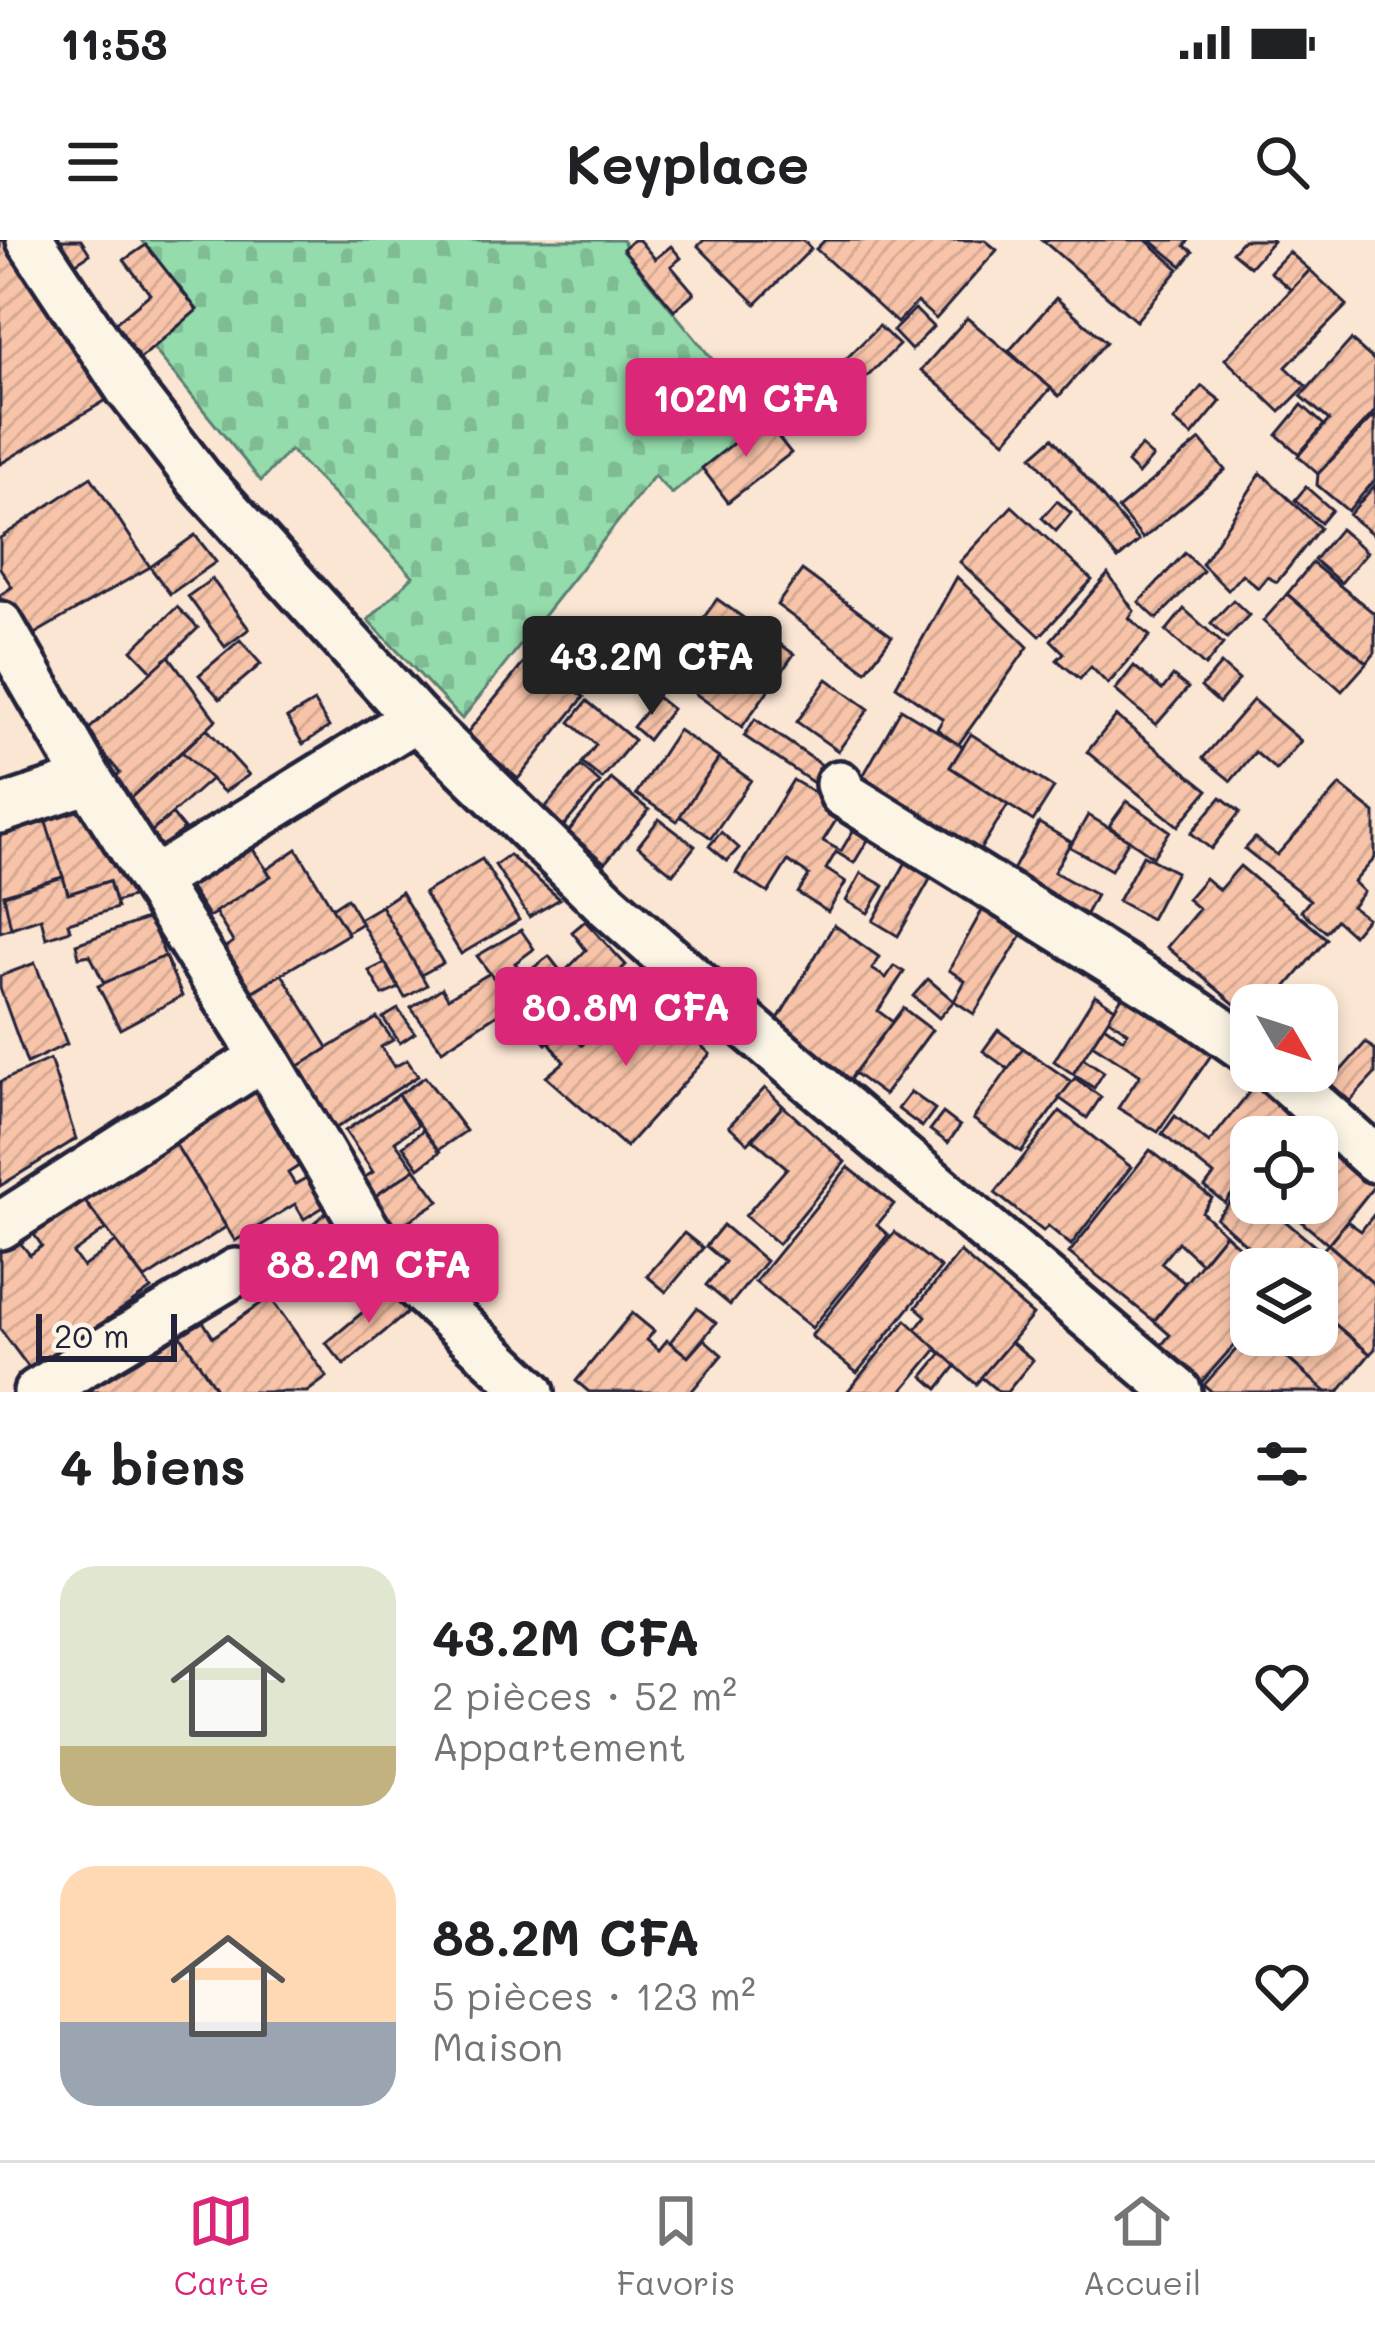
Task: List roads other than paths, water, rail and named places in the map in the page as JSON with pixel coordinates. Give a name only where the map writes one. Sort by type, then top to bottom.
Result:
[{"type":"street","points":[[30,240],[129,388],[199,479],[416,718],[608,905],[1148,1383]]},
{"type":"street","points":[[0,625],[89,780],[264,1057],[367,1231],[398,1268],[531,1392]]},
{"type":"street","points":[[154,880],[416,718]]},
{"type":"street","points":[[0,810],[89,780]]},
{"type":"street","points":[[839,784],[842,794],[1230,1037]]},
{"type":"street","points":[[0,1226],[264,1057]]},
{"type":"street","points":[[1300,1092],[1375,1159]]},
{"type":"street","points":[[37,1392],[236,1272]]}]
